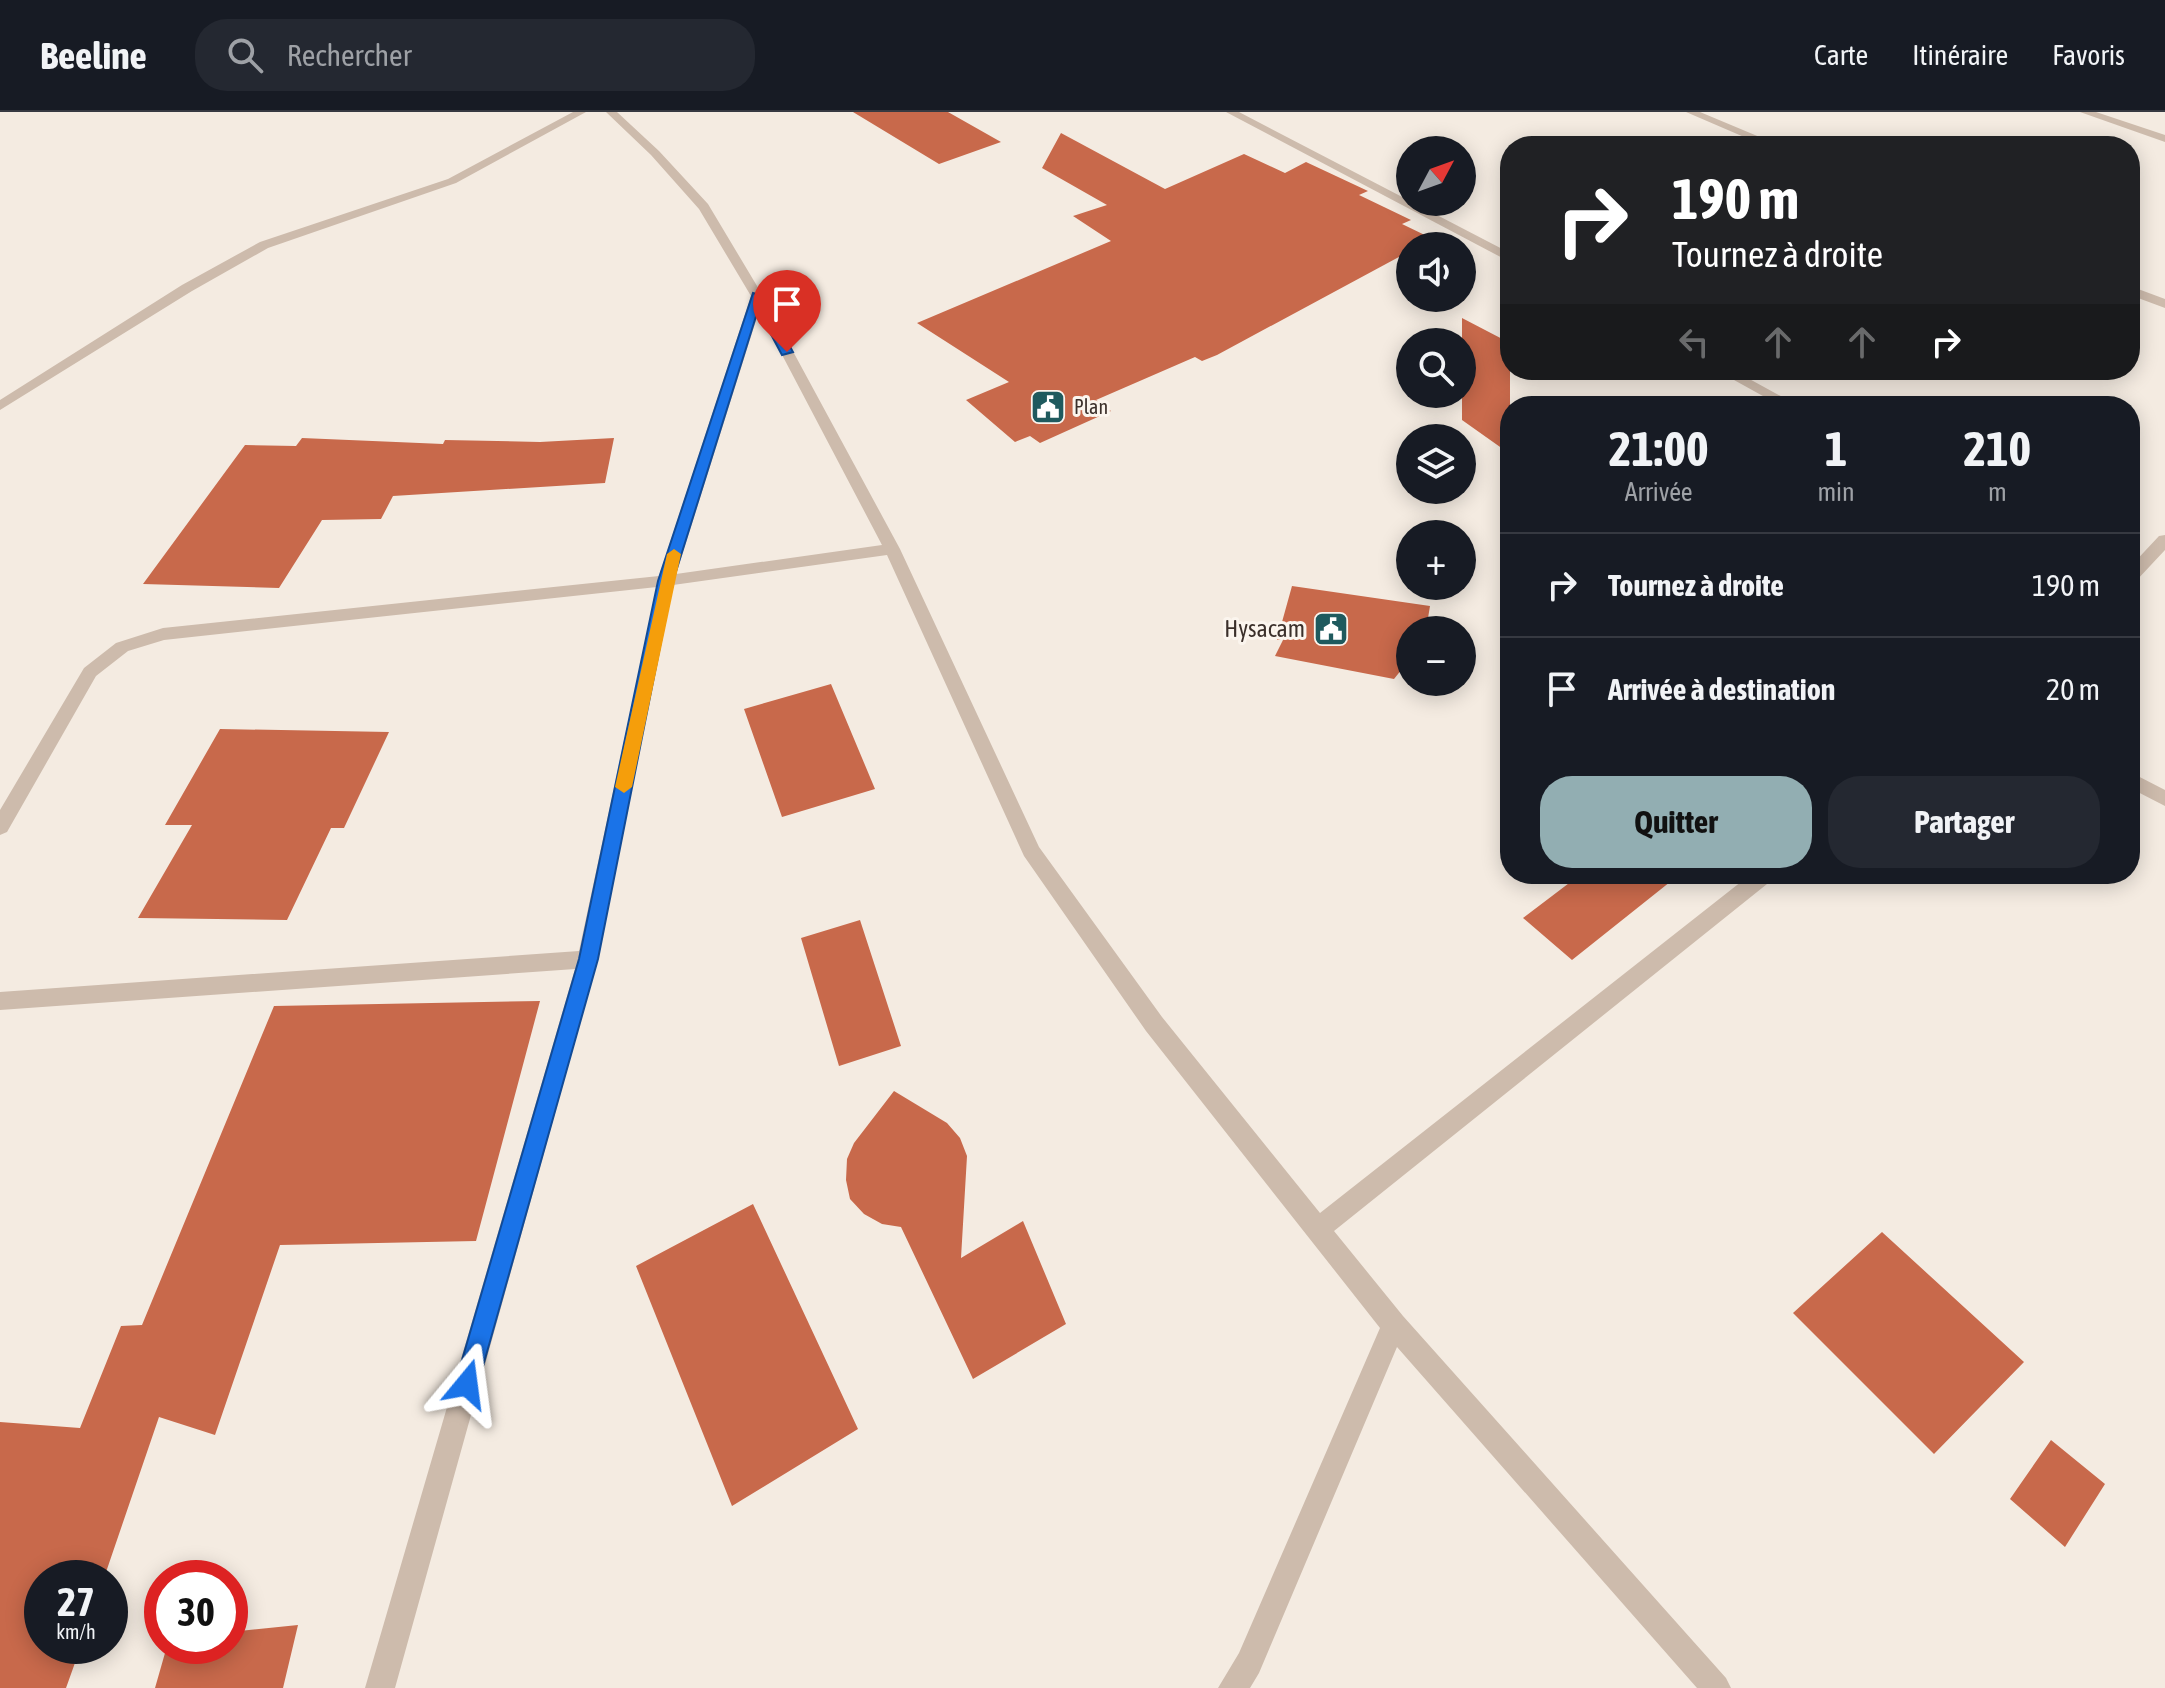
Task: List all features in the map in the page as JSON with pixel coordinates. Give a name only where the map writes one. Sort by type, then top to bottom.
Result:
[{"type":"street","points":[[0,406],[174,295],[264,245],[452,181],[581,112]]},
{"type":"street","points":[[611,112],[655,153],[704,207],[757,296],[892,549],[1031,851],[1154,1024],[1320,1228],[1394,1325],[1716,1688]]},
{"type":"street","points":[[1231,112],[1500,253]]},
{"type":"street","points":[[1691,112],[1750,136]]},
{"type":"street","points":[[2085,112],[2165,139]]},
{"type":"street","points":[[2140,294],[2165,304]]},
{"type":"street","points":[[380,1688],[588,959],[666,581],[757,296]]},
{"type":"street","points":[[1742,380],[1773,396]]},
{"type":"street","points":[[2140,566],[2165,540]]},
{"type":"street","points":[[0,827],[90,672],[122,647],[163,634],[666,581],[892,549]]},
{"type":"street","points":[[2140,785],[2165,799]]},
{"type":"street","points":[[1320,1228],[1752,884]]},
{"type":"street","points":[[0,1001],[588,959]]},
{"type":"street","points":[[1233,1688],[1249,1663],[1394,1325]]},
{"type":"building","points":[[853,112],[948,112],[1001,142],[939,164]]},
{"type":"building","points":[[1061,133],[1165,189],[1244,154],[1285,173],[1306,162],[1368,191],[1359,195],[1396,213],[1396,216],[1411,220],[1402,224],[1419,232],[1396,232],[1396,259],[1217,355],[1202,361],[1195,357],[1096,400],[1111,411],[1040,443],[1030,436],[1015,442],[966,400],[1009,382],[917,323],[1111,241],[1073,216],[1107,205],[1042,168]]},
{"type":"building","points":[[1462,318],[1500,338],[1500,380],[1510,380],[1510,396],[1500,396],[1500,447],[1476,430],[1476,424],[1462,420],[1462,408],[1476,408],[1476,328],[1462,328]]},
{"type":"building","points":[[302,438],[443,444],[445,440],[540,442],[614,438],[605,483],[393,496],[381,519],[322,520],[279,588],[143,584],[245,445],[296,446]]},
{"type":"building","name":"Hysacam","points":[[1292,586],[1430,606],[1428,616],[1396,616],[1394,679],[1275,656],[1283,640],[1277,640]]},
{"type":"building","points":[[831,684],[875,789],[782,817],[744,709]]},
{"type":"building","points":[[220,729],[389,732],[344,828],[331,828],[287,920],[138,918],[192,825],[165,825]]},
{"type":"building","points":[[1568,884],[1667,884],[1572,960],[1523,918]]},
{"type":"building","points":[[860,920],[901,1046],[839,1066],[801,938]]},
{"type":"building","points":[[540,1001],[476,1241],[280,1245],[215,1435],[159,1417],[110,1560],[24,1560],[24,1664],[75,1664],[66,1688],[0,1688],[0,1422],[80,1428],[121,1326],[142,1325],[274,1006]]},
{"type":"building","points":[[894,1091],[947,1123],[960,1138],[967,1156],[961,1258],[1023,1221],[1066,1324],[973,1379],[901,1227],[882,1224],[864,1214],[850,1199],[846,1180],[847,1159],[854,1143]]},
{"type":"building","points":[[753,1204],[858,1429],[732,1506],[636,1266]]},
{"type":"building","points":[[1882,1232],[2024,1362],[1934,1454],[1793,1313]]},
{"type":"building","points":[[2051,1440],[2105,1484],[2065,1547],[2010,1499]]},
{"type":"building","points":[[298,1625],[283,1688],[155,1688],[162,1664],[248,1664],[248,1630]]},
{"type":"slow traffic","points":[[624,787],[674,554]]},
{"type":"place","name":"Plan","points":[[1048,407]]},
{"type":"place","name":"Hysacam","points":[[1331,629]]},
{"type":"route","points":[[467,1384],[588,959],[666,581],[757,296],[787,352]]}]
